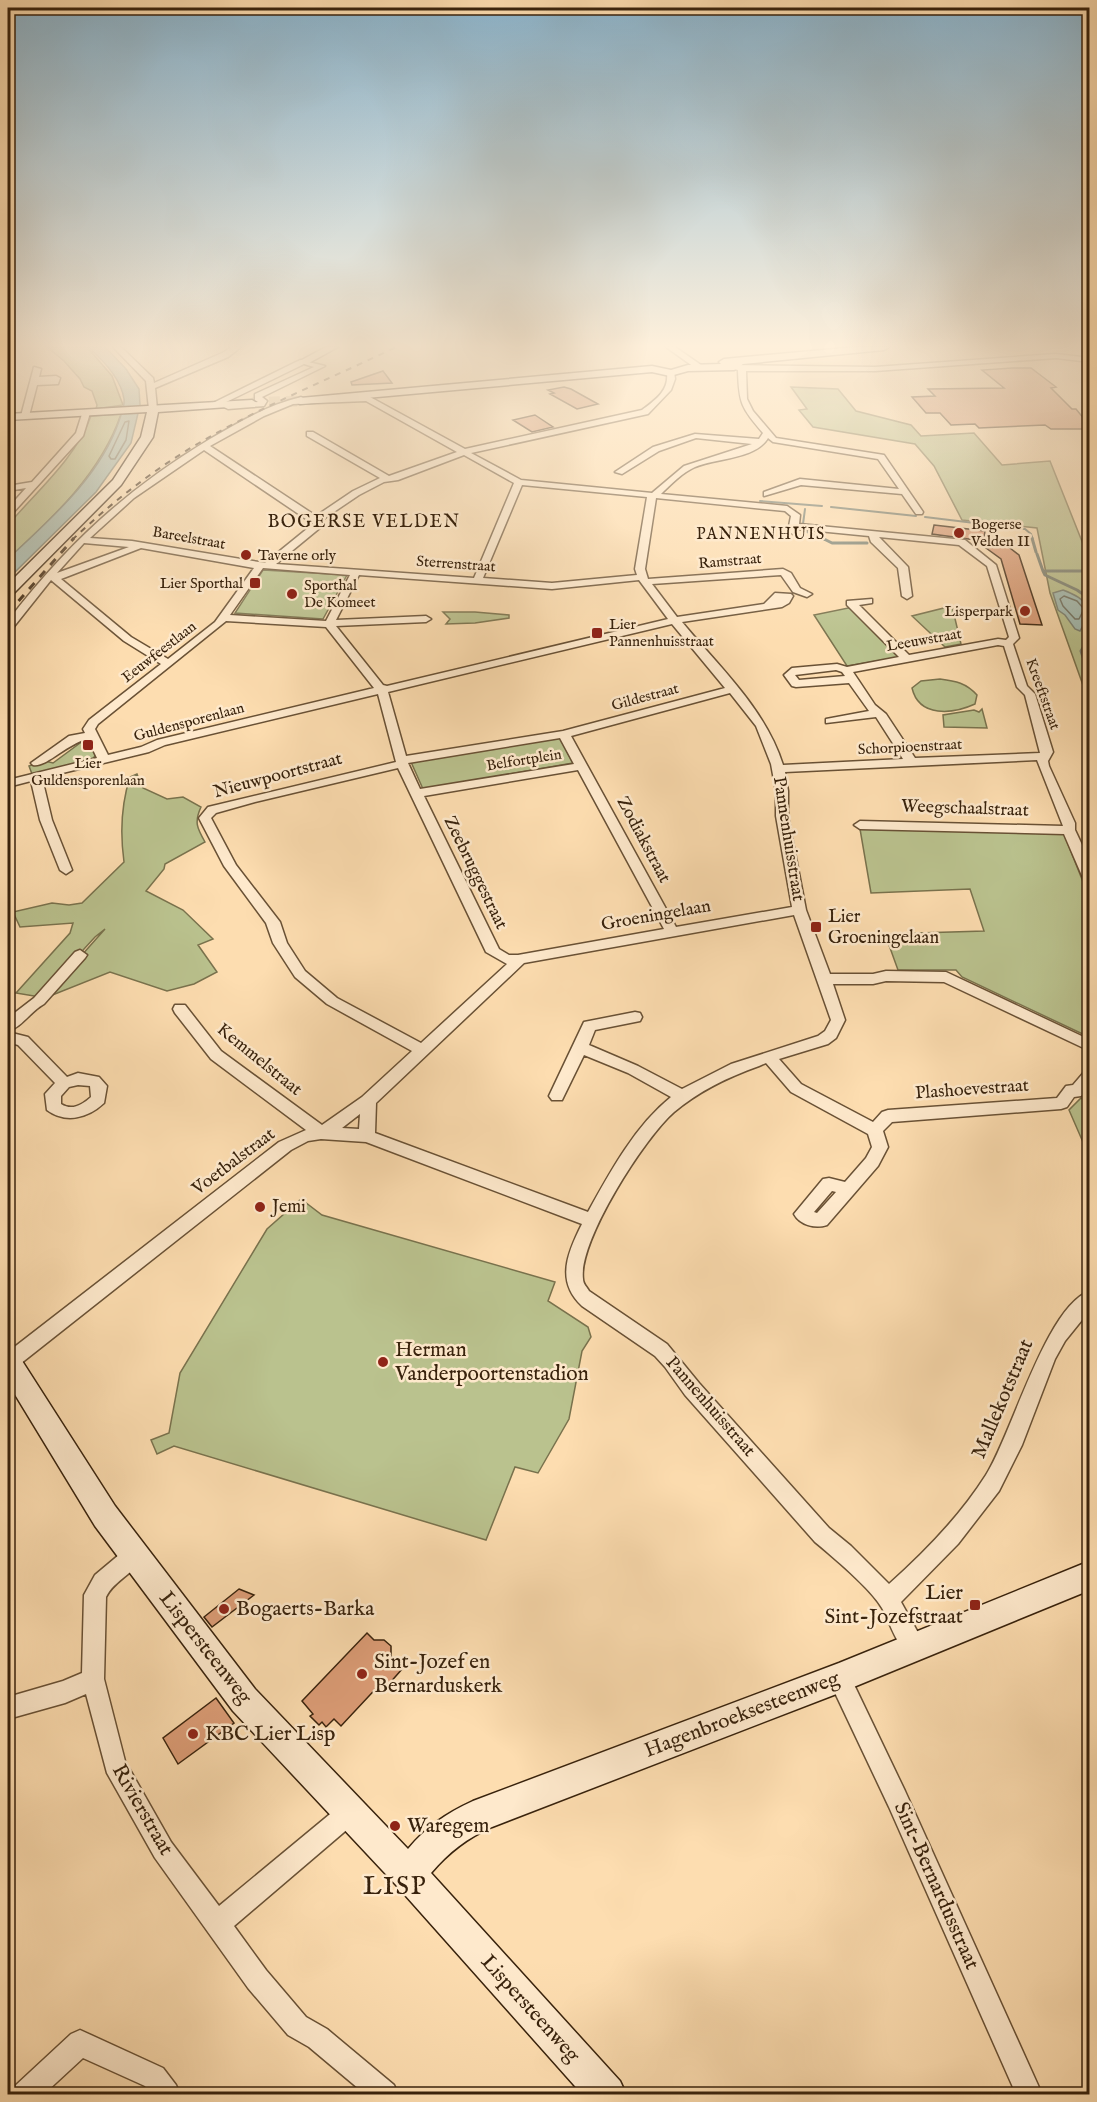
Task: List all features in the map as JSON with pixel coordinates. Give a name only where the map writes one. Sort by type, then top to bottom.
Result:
[{"type":"street","points":[[8,513],[70,445]]},
{"type":"street","points":[[8,591],[117,483],[142,445]]},
{"type":"street","points":[[329,445],[388,479]]},
{"type":"street","points":[[449,445],[519,482],[654,495]]},
{"type":"street","name":"Eeuwfeestlaan","points":[[91,735],[89,729],[93,722],[224,618],[264,565],[318,525],[317,519],[356,493],[388,479],[464,453],[499,445]]},
{"type":"street","points":[[619,472],[656,449],[668,445]]},
{"type":"street","points":[[644,580],[640,569],[645,517],[650,499],[687,468],[708,459],[752,449],[759,445]]},
{"type":"street","points":[[729,454],[757,454],[765,449],[767,445]]},
{"type":"street","points":[[820,445],[879,456],[919,512]]},
{"type":"street","points":[[8,627],[46,576],[81,540],[134,492],[204,446],[309,517],[317,519]]},
{"type":"street","points":[[477,581],[519,482]]},
{"type":"street","points":[[767,494],[800,482],[905,492]]},
{"type":"street","points":[[8,488],[34,484]]},
{"type":"street","name":"Kreeftstraat","points":[[654,495],[787,509],[796,515],[793,529],[883,534],[962,542],[991,565],[1014,638],[1008,643],[1022,687],[1030,694],[1047,752],[1043,766],[1069,823],[1069,830],[1089,878]]},
{"type":"street","points":[[874,535],[874,540],[903,567],[907,596]]},
{"type":"street","name":"Bareelstraat","points":[[81,540],[141,545],[264,565]]},
{"type":"street","name":"Bareelstraat","points":[[46,576],[57,576],[141,545]]},
{"type":"street","name":"Sterrenstraat","points":[[264,565],[552,586],[644,580]]},
{"type":"street","points":[[328,624],[356,572]]},
{"type":"street","name":"Ramstraat","points":[[644,580],[783,572],[788,575],[796,590],[807,594]]},
{"type":"street","points":[[57,576],[56,580],[130,640],[157,660],[169,663]]},
{"type":"street","name":"Pannenhuisstraat","points":[[644,580],[761,726],[773,752],[784,804],[782,816],[799,910],[810,935],[838,1020],[831,1034],[823,1040],[720,1073],[683,1097],[656,1122],[591,1220],[575,1262],[573,1277],[580,1294],[672,1360],[705,1405],[822,1535],[844,1553],[889,1599],[897,1618],[915,1647]]},
{"type":"street","points":[[868,601],[846,604],[907,659]]},
{"type":"street","name":"Guldensporenlaan","points":[[8,783],[36,770],[104,760],[145,750],[160,742],[675,620],[768,605]]},
{"type":"street","points":[[224,618],[328,624],[351,621],[426,619]]},
{"type":"street","points":[[328,624],[382,690]]},
{"type":"street","name":"Leeuwstraat","points":[[796,684],[849,674],[907,659],[998,642],[1008,643]]},
{"type":"street","points":[[849,674],[871,707],[879,713],[911,762]]},
{"type":"street","name":"Gildestraat","points":[[564,734],[733,689]]},
{"type":"street","name":"Zeebruggestraat","points":[[382,690],[402,762],[415,794],[493,952],[506,959],[519,960]]},
{"type":"street","points":[[830,721],[879,713]]},
{"type":"street","name":"Belfortplein","points":[[402,762],[564,734],[582,766],[415,794]]},
{"type":"street","points":[[66,870],[46,820],[36,770],[73,738],[91,735],[104,760]]},
{"type":"street","name":"Schorpioenstraat","points":[[777,769],[1044,757]]},
{"type":"street","name":"Nieuwpoortstraat","points":[[402,762],[212,810],[206,818],[230,866],[273,922],[280,943],[300,974],[332,1001],[422,1050]]},
{"type":"street","name":"Zodiakstraat","points":[[582,766],[672,931]]},
{"type":"street","name":"Weegschaalstraat","points":[[860,825],[1069,830]]},
{"type":"street","name":"Groeningelaan","points":[[519,960],[530,956],[799,910]]},
{"type":"street","points":[[8,1026],[31,1005],[39,1001],[80,955]]},
{"type":"street","points":[[321,1133],[337,1126],[358,1106],[368,1101],[519,960]]},
{"type":"street","points":[[824,979],[873,979],[886,976],[946,977],[1089,1046]]},
{"type":"street","name":"Kemmelstraat","points":[[180,1008],[206,1045],[216,1054],[321,1133]]},
{"type":"street","points":[[557,1096],[589,1026],[635,1017]]},
{"type":"street","points":[[8,1037],[23,1041],[64,1083]]},
{"type":"street","points":[[580,1048],[648,1076],[683,1097]]},
{"type":"street","points":[[769,1057],[796,1088],[875,1131],[880,1147],[879,1152],[849,1189]]},
{"type":"street","name":"Plashoevestraat","points":[[875,1131],[888,1116],[1061,1103],[1089,1075]]},
{"type":"street","points":[[367,1136],[368,1101]]},
{"type":"street","name":"Voetbalstraat","points":[[8,1362],[285,1146],[305,1136],[321,1133],[367,1136],[591,1220]]},
{"type":"street","name":"Mallekotstraat","points":[[889,1599],[910,1580],[981,1502],[1011,1448],[1041,1366],[1057,1337],[1089,1298]]},
{"type":"street","name":"Lispersteenweg","points":[[8,1362],[105,1516],[244,1700],[409,1874],[607,2094]]},
{"type":"street","name":"Rivierstraat","points":[[134,1556],[102,1582],[95,1595],[93,1679],[108,1746],[122,1781],[163,1850],[257,1979],[297,2026],[318,2038],[385,2094]]},
{"type":"street","name":"Hagenbroeksesteenweg","points":[[409,1874],[432,1846],[456,1826],[476,1817],[839,1678],[1089,1575]]},
{"type":"street","name":"Sint-Bernardusstraat","points":[[839,1678],[897,1799],[1029,2094]]},
{"type":"street","points":[[8,1708],[65,1692],[93,1679]]},
{"type":"street","points":[[216,1924],[349,1813]]},
{"type":"street","points":[[25,2094],[80,2043],[154,2078],[167,2094]]},
{"type":"green space","points":[[107,445],[74,493],[8,559],[8,525],[76,446]]},
{"type":"green space","points":[[916,445],[985,445],[1002,465],[1050,461],[1089,559],[1089,702],[1050,593],[1037,528],[962,520],[934,466]]},
{"type":"green space","name":"Sporthal De Komeet","points":[[263,570],[347,575],[323,619],[235,613]]},
{"type":"green space","points":[[952,606],[961,644],[945,647],[912,616]]},
{"type":"green space","points":[[853,607],[901,657],[847,666],[814,615]]},
{"type":"green space","points":[[443,612],[509,615],[509,618],[446,624],[450,619]]},
{"type":"green space","points":[[940,679],[965,685],[977,695],[975,704],[947,711],[929,709],[922,705],[912,688],[921,681]]},
{"type":"green space","points":[[982,709],[987,728],[944,727],[943,715],[974,710],[979,712]]},
{"type":"green space","points":[[560,738],[573,763],[423,789],[411,762]]},
{"type":"green space","points":[[88,739],[96,754],[93,759],[32,774],[29,766],[45,761],[53,763],[80,743],[74,741]]},
{"type":"green space","points":[[137,774],[143,788],[167,799],[183,797],[201,807],[197,825],[205,842],[165,864],[164,869],[146,891],[183,910],[213,939],[198,945],[217,972],[194,984],[167,991],[110,972],[50,996],[49,992],[105,929],[40,997],[16,993],[70,933],[73,923],[20,927],[13,912],[52,903],[69,905],[82,903],[124,862],[123,809],[130,777]]},
{"type":"green space","points":[[860,829],[1064,834],[1089,897],[1089,1037],[962,977],[956,970],[898,970],[885,934],[984,931],[970,889],[871,893]]},
{"type":"green space","points":[[1081,1098],[1089,1102],[1089,1156],[1069,1110]]},
{"type":"green space","name":"Herman Vanderpoortenstadion","points":[[301,1199],[322,1215],[555,1282],[548,1301],[588,1327],[591,1337],[582,1351],[569,1419],[538,1473],[515,1467],[486,1540],[174,1446],[157,1454],[151,1440],[169,1433],[180,1373],[267,1229]]},
{"type":"water","points":[[108,445],[130,445],[96,492],[8,579],[8,559],[57,513],[100,461]]},
{"type":"water","points":[[1063,590],[1078,597],[1086,605],[1087,616],[1080,631],[1075,629],[1065,615],[1058,610],[1053,593]]},
{"type":"building","name":"Bogerse Velden II","points":[[934,525],[985,531],[983,545],[976,540],[932,534]]},
{"type":"building","points":[[1006,545],[1019,555],[1042,625],[1020,624],[1001,559],[986,548]]},
{"type":"building","name":"Bogaerts-Barka","points":[[239,1589],[254,1595],[212,1627],[204,1617]]},
{"type":"building","name":"Sint-Jozef en Bernarduskerk","points":[[367,1633],[374,1640],[384,1640],[391,1646],[391,1656],[403,1668],[388,1685],[383,1681],[341,1726],[334,1719],[326,1727],[322,1722],[319,1725],[310,1716],[313,1714],[302,1701]]},
{"type":"building","name":"KBC Lier Lisp","points":[[216,1698],[234,1723],[178,1764],[163,1738]]},
{"type":"waterway","points":[[760,501],[822,506]]},
{"type":"waterway","points":[[831,507],[916,516]]},
{"type":"waterway","points":[[803,524],[805,509]]},
{"type":"waterway","points":[[925,517],[1025,529],[1031,534],[1033,540]]},
{"type":"waterway","points":[[803,530],[825,540]]},
{"type":"waterway","points":[[822,538],[832,543],[867,543]]},
{"type":"waterway","points":[[1032,538],[1036,552]]},
{"type":"waterway","points":[[1037,554],[1043,571]]},
{"type":"waterway","points":[[1043,571],[1089,571]]},
{"type":"waterway","points":[[1043,571],[1045,575],[1077,590],[1090,599]]},
{"type":"waterway","points":[[1090,636],[1081,651],[1090,664]]},
{"type":"railway","points":[[73,539],[133,488],[196,445]]},
{"type":"railway","points":[[8,613],[73,539]]},
{"type":"place","name":"Bogerse Velden II","points":[[959,533]]},
{"type":"place","name":"Taverne orly","points":[[246,555]]},
{"type":"place","name":"Lier Sporthal","points":[[255,583]]},
{"type":"place","name":"Sporthal De Komeet","points":[[292,594]]},
{"type":"place","name":"Lisperpark","points":[[1025,611]]},
{"type":"place","name":"Lier Pannenhuisstraat","points":[[597,633]]},
{"type":"place","name":"Lier Guldensporenlaan","points":[[88,745]]},
{"type":"place","name":"Lier Groeningelaan","points":[[816,927]]},
{"type":"place","name":"Jemi","points":[[260,1207]]},
{"type":"place","name":"Herman Vanderpoortenstadion","points":[[383,1362]]},
{"type":"place","name":"Lier Sint-Jozefstraat","points":[[975,1605]]},
{"type":"place","name":"Bogaerts-Barka","points":[[224,1609]]},
{"type":"place","name":"Sint-Jozef en Bernarduskerk","points":[[362,1674]]},
{"type":"place","name":"KBC Lier Lisp","points":[[193,1734]]},
{"type":"place","name":"Waregem","points":[[395,1826]]},
{"type":"district","name":"BOGERSE VELDEN","points":[[364,522]]},
{"type":"district","name":"PANNENHUIS","points":[[761,535]]},
{"type":"district","name":"LISP","points":[[395,1886]]}]
